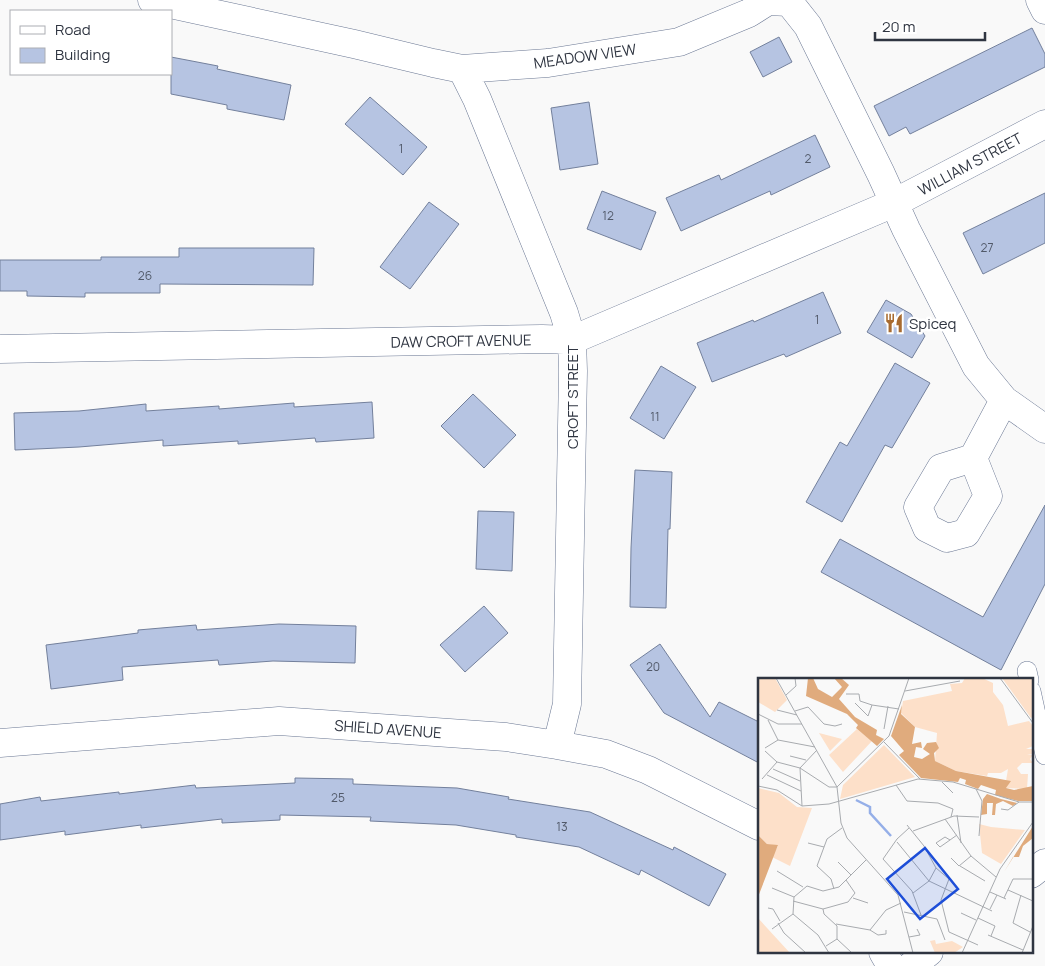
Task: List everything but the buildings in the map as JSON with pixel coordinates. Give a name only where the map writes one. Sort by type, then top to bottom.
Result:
[{"type":"street","name":"MEADOW VIEW","points":[[152,0],[462,69],[548,63],[679,42],[749,13],[768,1],[789,2],[808,26],[906,229],[976,366],[1004,400],[1045,429]]},
{"type":"street","points":[[1040,0],[1045,10]]},
{"type":"street","name":"CROFT STREET","points":[[462,69],[477,99],[564,313],[572,340],[573,390],[567,704],[557,745]]},
{"type":"street","name":"WILLIAM STREET","points":[[894,203],[1045,124]]},
{"type":"street","name":"DAW CROFT AVENUE","points":[[0,349],[572,340],[894,203]]},
{"type":"street","points":[[973,458],[1004,400]]},
{"type":"street","name":"SHIELD AVENUE","points":[[0,743],[279,721],[506,737],[606,754],[648,770],[758,825]]},
{"type":"street","points":[[1032,873],[1045,864]]},
{"type":"street","points":[[884,954],[891,966]]},
{"type":"street","points":[[911,966],[926,954]]},
{"type":"lane","points":[[1032,696],[1045,755]]},
{"type":"place","name":"Spiceq","points":[[894,323]]}]
